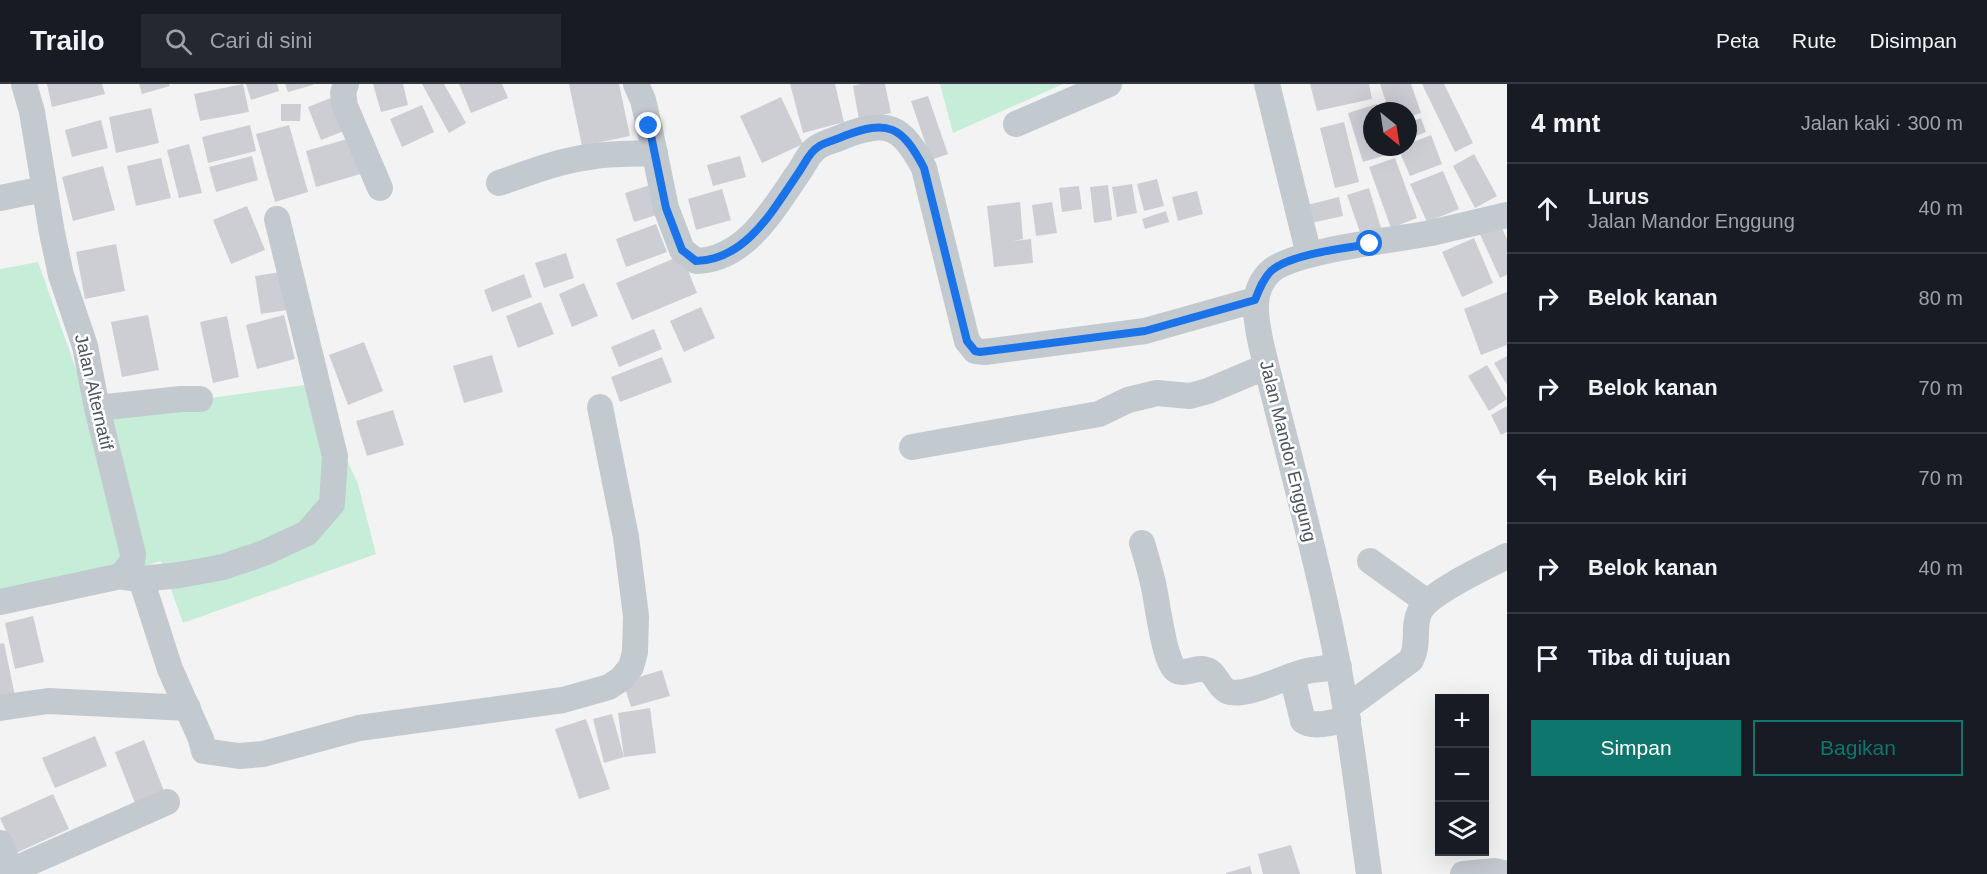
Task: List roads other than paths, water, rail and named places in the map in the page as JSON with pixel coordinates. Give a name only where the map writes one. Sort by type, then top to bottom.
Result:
[{"type":"street","name":"Jalan Alternatif","points":[[24,84],[32,112],[61,275],[86,346],[97,408],[133,554],[131,578]]},
{"type":"street","points":[[346,84],[343,93],[345,106],[380,188]]},
{"type":"street","points":[[636,84],[643,100],[666,208],[682,250],[696,261],[709,261],[736,249],[754,233],[817,147],[856,132],[880,126],[897,132],[912,146],[924,168],[967,341],[975,351],[986,352],[1145,331],[1255,300],[1262,283],[1272,270],[1309,255],[1432,232],[1507,215]]},
{"type":"street","points":[[1016,124],[1109,84]]},
{"type":"street","points":[[1267,84],[1309,255]]},
{"type":"street","points":[[499,183],[555,164],[587,157],[655,153]]},
{"type":"street","points":[[0,198],[44,189]]},
{"type":"street","points":[[0,602],[131,578],[223,567],[264,553],[307,533],[332,504],[335,456],[276,219]]},
{"type":"street","name":"Jalan Mandor Enggung","points":[[1255,300],[1255,315],[1267,371],[1312,544],[1339,667],[1369,874]]},
{"type":"street","points":[[912,447],[1099,414],[1128,400],[1157,393],[1190,396],[1253,372],[1267,371]]},
{"type":"street","points":[[97,408],[200,399]]},
{"type":"street","points":[[131,578],[188,708],[204,751],[239,756],[263,754],[359,728],[563,700],[609,687],[621,679],[631,667],[635,652],[636,616],[626,537],[600,407]]},
{"type":"street","points":[[1142,543],[1153,580],[1165,644],[1175,670],[1183,672],[1199,668],[1209,671],[1224,690],[1233,693],[1246,691],[1306,671],[1339,667]]},
{"type":"street","points":[[1292,676],[1303,721],[1317,725],[1347,713],[1411,660],[1416,650],[1416,627],[1420,611],[1427,602],[1471,574],[1507,556]]},
{"type":"street","points":[[1370,561],[1427,602]]},
{"type":"street","points":[[0,708],[48,701],[188,708]]},
{"type":"street","points":[[0,843],[11,872],[166,802]]},
{"type":"street","points":[[1464,874],[1501,871],[1506,874]]}]
